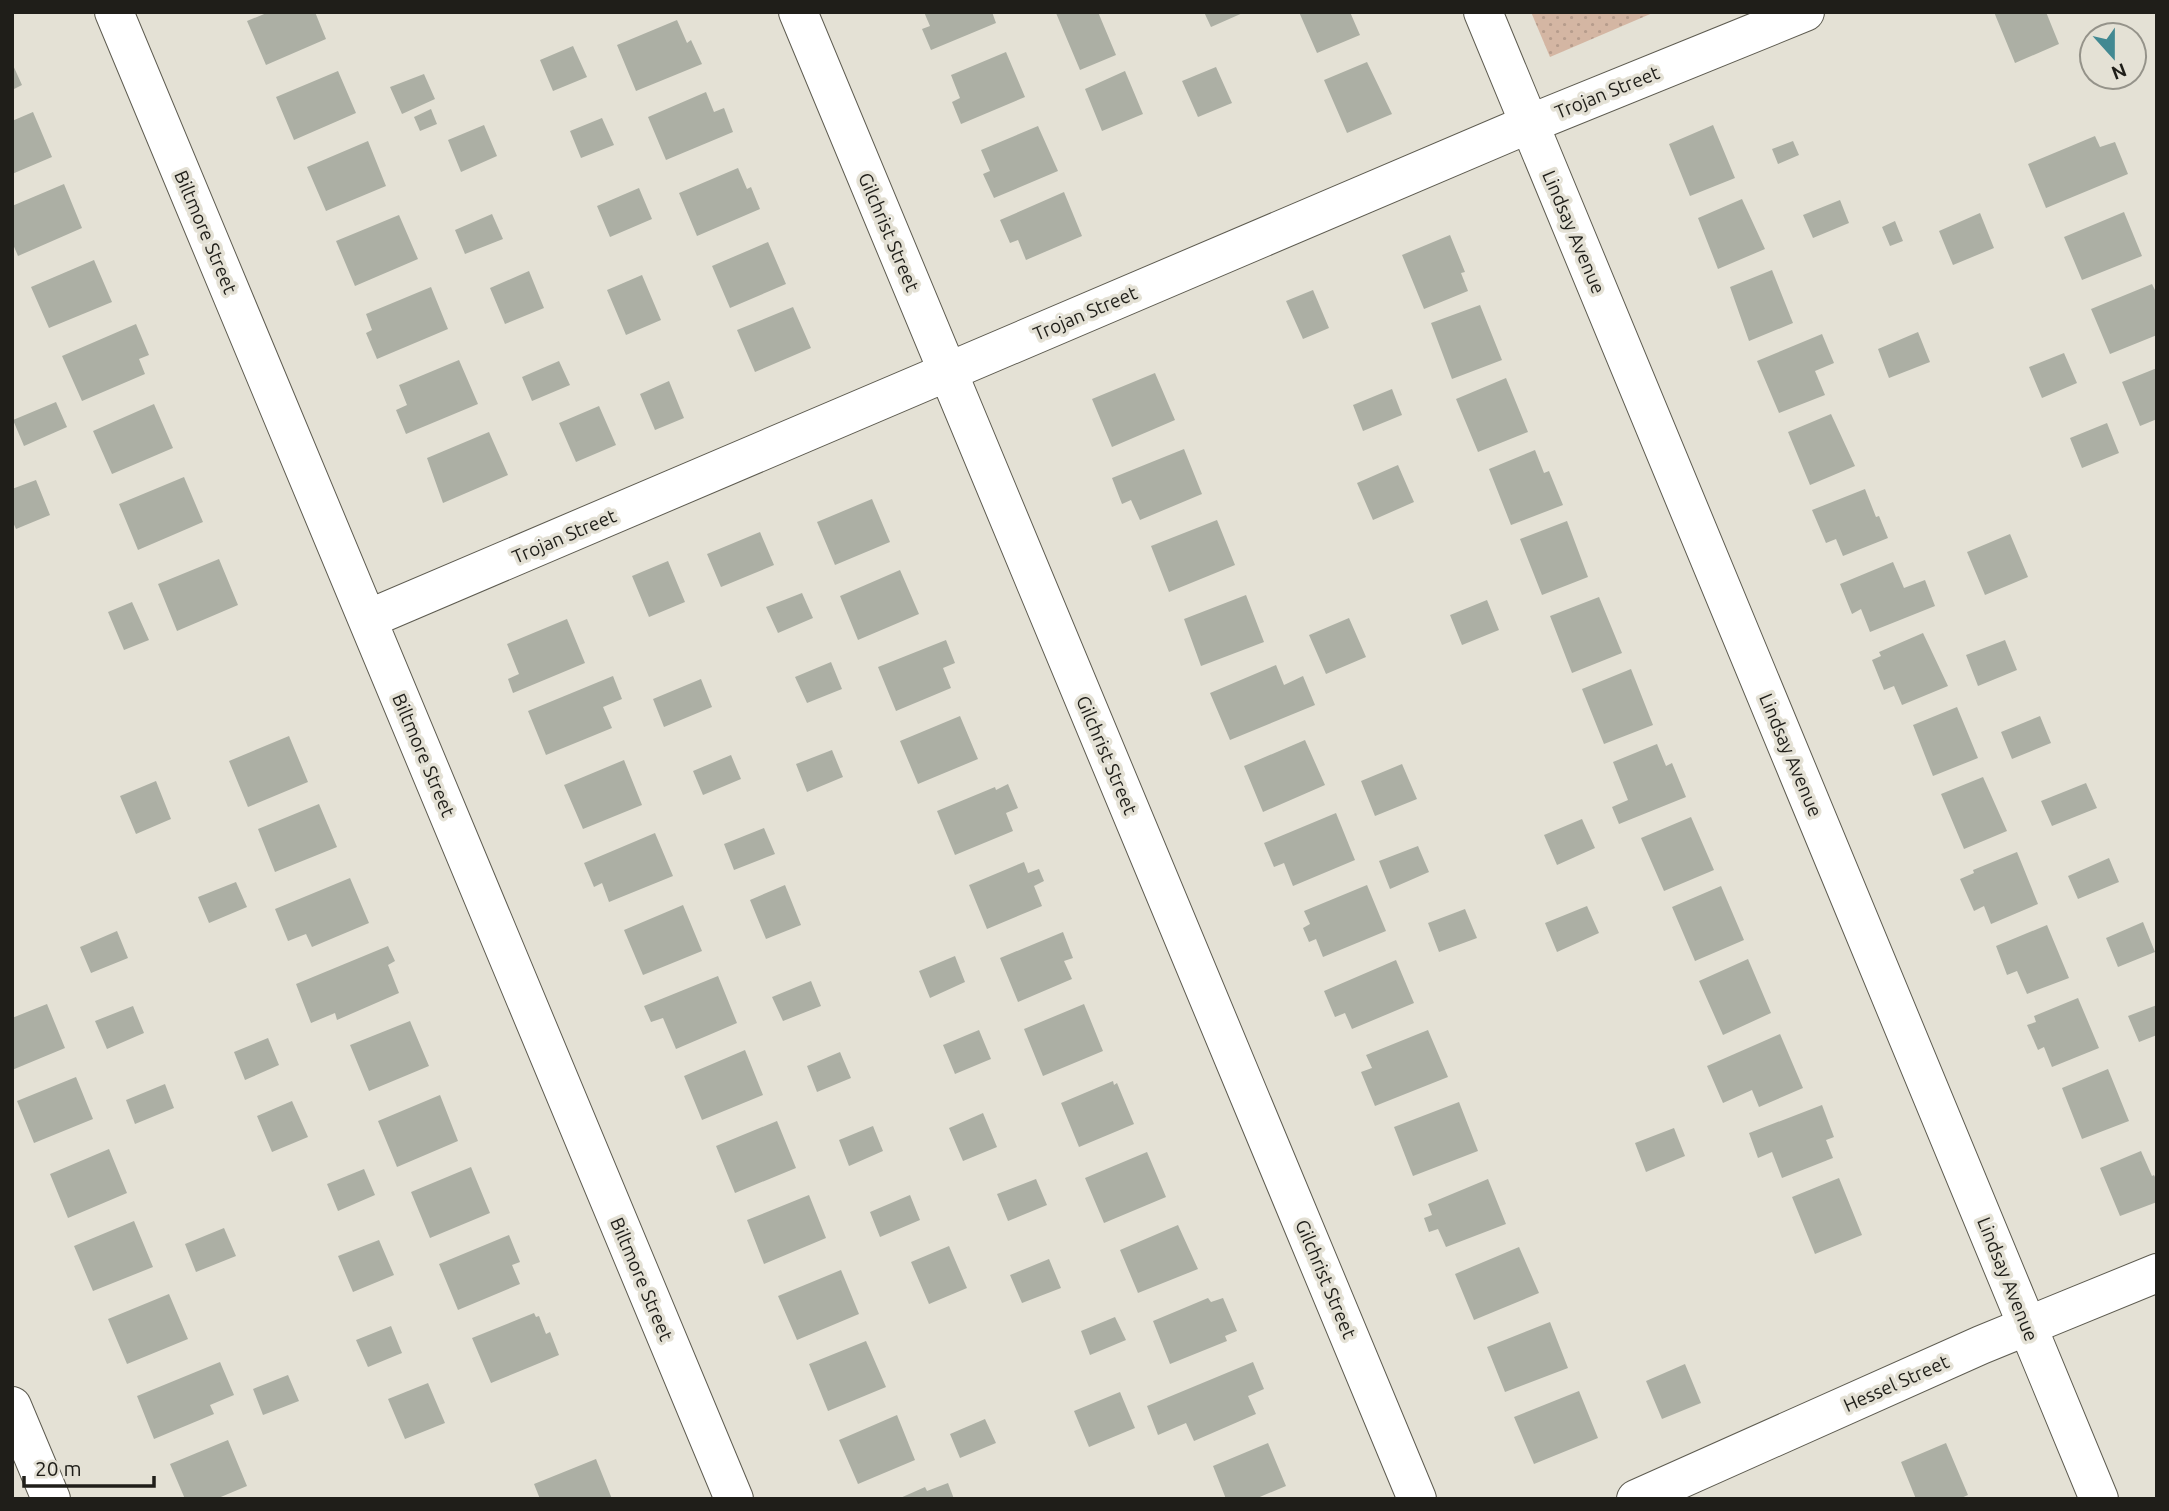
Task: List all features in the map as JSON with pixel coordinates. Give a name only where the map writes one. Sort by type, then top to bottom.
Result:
[{"type":"street","name":"Biltmore Street","points":[[114,12],[734,1499]]},
{"type":"street","name":"Gilchrist Street","points":[[798,12],[1417,1499]]},
{"type":"street","name":"Lindsay Avenue","points":[[1483,12],[2099,1499]]},
{"type":"street","name":"Trojan Street","points":[[368,619],[1529,124],[1805,12]]},
{"type":"street","name":"Hessel Street","points":[[1636,1499],[2028,1326],[2157,1273]]},
{"type":"street","points":[[12,1406],[51,1499]]},
{"type":"shaded area","points":[[1531,12],[1655,12],[1550,57]]},
{"type":"building","points":[[269,12],[315,12],[326,39],[266,65],[247,21]]},
{"type":"building","points":[[924,12],[992,12],[996,23],[931,50],[922,29],[930,26]]},
{"type":"building","points":[[1098,12],[1116,55],[1080,70],[1056,13]]},
{"type":"building","points":[[1204,12],[1245,12],[1211,27]]},
{"type":"building","points":[[1299,12],[1350,12],[1360,35],[1317,53]]},
{"type":"building","points":[[1994,12],[2046,12],[2059,44],[2015,63]]},
{"type":"building","points":[[677,20],[687,43],[691,40],[702,64],[636,91],[617,45]]},
{"type":"building","points":[[573,46],[587,77],[553,91],[540,60]]},
{"type":"building","points":[[1006,52],[1025,97],[961,124],[952,102],[960,98],[951,75]]},
{"type":"building","points":[[1367,62],[1392,114],[1347,133],[1324,80]]},
{"type":"building","points":[[12,63],[22,85],[12,90]]},
{"type":"building","points":[[1216,67],[1232,103],[1198,117],[1182,81]]},
{"type":"building","points":[[338,71],[356,113],[294,140],[276,97]]},
{"type":"building","points":[[1125,71],[1143,114],[1102,131],[1085,89]]},
{"type":"building","points":[[424,74],[435,99],[402,114],[390,87]]},
{"type":"building","points":[[706,92],[714,112],[724,108],[733,132],[666,160],[648,117]]},
{"type":"building","points":[[431,109],[437,124],[420,131],[414,117]]},
{"type":"building","points":[[33,112],[52,157],[12,174],[12,121]]},
{"type":"building","points":[[602,118],[614,145],[581,158],[570,131]]},
{"type":"building","points":[[484,125],[497,156],[461,172],[448,140]]},
{"type":"building","points":[[1713,125],[1735,178],[1690,196],[1669,144]]},
{"type":"building","points":[[1038,126],[1058,171],[994,198],[983,174],[990,171],[981,150]]},
{"type":"building","points":[[2095,136],[2100,147],[2115,142],[2128,174],[2046,208],[2028,164]]},
{"type":"building","points":[[368,141],[386,186],[326,211],[307,167]]},
{"type":"building","points":[[1793,141],[1799,155],[1778,164],[1772,149]]},
{"type":"building","points":[[738,168],[747,189],[751,187],[760,209],[697,236],[679,193]]},
{"type":"building","points":[[64,184],[82,228],[18,256],[12,242],[12,206]]},
{"type":"building","points":[[639,188],[652,219],[610,237],[597,206]]},
{"type":"building","points":[[1064,192],[1082,236],[1026,260],[1018,240],[1010,243],[1000,220]]},
{"type":"building","points":[[1742,199],[1765,249],[1718,269],[1698,218]]},
{"type":"building","points":[[1840,200],[1849,223],[1813,238],[1803,215]]},
{"type":"building","points":[[2124,212],[2142,256],[2082,280],[2064,237]]},
{"type":"building","points":[[1980,213],[1994,248],[1953,265],[1939,231]]},
{"type":"building","points":[[492,214],[503,239],[465,254],[455,230]]},
{"type":"building","points":[[399,215],[418,259],[355,286],[336,241]]},
{"type":"building","points":[[1895,221],[1903,241],[1890,246],[1882,227]]},
{"type":"building","points":[[1450,235],[1465,272],[1461,273],[1468,291],[1424,309],[1402,255]]},
{"type":"building","points":[[768,242],[786,284],[730,308],[712,266]]},
{"type":"building","points":[[94,260],[112,302],[49,328],[31,287]]},
{"type":"building","points":[[1772,270],[1793,323],[1749,341],[1730,287]]},
{"type":"building","points":[[529,271],[544,308],[505,324],[490,288]]},
{"type":"building","points":[[642,275],[661,320],[626,335],[607,290]]},
{"type":"building","points":[[2152,284],[2157,294],[2157,335],[2110,354],[2091,309]]},
{"type":"building","points":[[431,287],[448,329],[377,359],[366,333],[372,330],[366,314]]},
{"type":"building","points":[[1313,290],[1329,328],[1303,339],[1286,301]]},
{"type":"building","points":[[1480,305],[1502,360],[1452,379],[1431,323]]},
{"type":"building","points":[[793,307],[811,348],[755,372],[737,330]]},
{"type":"building","points":[[136,324],[149,355],[139,359],[145,374],[82,401],[62,356]]},
{"type":"building","points":[[1918,332],[1930,362],[1889,378],[1878,349]]},
{"type":"building","points":[[1822,334],[1834,363],[1815,371],[1825,395],[1779,413],[1757,361]]},
{"type":"building","points":[[2064,353],[2077,383],[2042,398],[2029,367]]},
{"type":"building","points":[[459,360],[478,404],[406,434],[396,410],[407,405],[399,385]]},
{"type":"building","points":[[559,361],[570,385],[532,401],[522,377]]},
{"type":"building","points":[[2157,368],[2157,419],[2140,426],[2122,382]]},
{"type":"building","points":[[1155,373],[1175,420],[1112,447],[1092,399]]},
{"type":"building","points":[[1506,378],[1528,432],[1478,452],[1456,399]]},
{"type":"building","points":[[669,381],[684,418],[655,430],[640,394]]},
{"type":"building","points":[[1392,389],[1402,415],[1363,431],[1353,405]]},
{"type":"building","points":[[56,402],[67,427],[24,446],[13,420]]},
{"type":"building","points":[[154,404],[173,448],[112,474],[93,431]]},
{"type":"building","points":[[599,406],[616,445],[576,462],[559,423]]},
{"type":"building","points":[[1831,414],[1855,466],[1810,485],[1788,432]]},
{"type":"building","points":[[2107,423],[2119,453],[2082,468],[2070,438]]},
{"type":"building","points":[[489,432],[508,475],[443,503],[427,458]]},
{"type":"building","points":[[1184,449],[1202,494],[1140,520],[1131,500],[1122,504],[1112,478]]},
{"type":"building","points":[[1535,450],[1544,473],[1549,471],[1563,505],[1511,525],[1489,469]]},
{"type":"building","points":[[1398,465],[1414,502],[1373,520],[1357,483]]},
{"type":"building","points":[[184,477],[203,522],[138,550],[119,504]]},
{"type":"building","points":[[36,480],[50,515],[16,529],[12,520],[12,489]]},
{"type":"building","points":[[1865,489],[1888,538],[1843,556],[1836,539],[1826,543],[1812,510]]},
{"type":"building","points":[[872,499],[890,542],[835,565],[817,522]]},
{"type":"building","points":[[1217,520],[1235,565],[1169,592],[1151,546]]},
{"type":"building","points":[[1567,521],[1588,577],[1542,595],[1520,539]]},
{"type":"building","points":[[760,532],[774,565],[721,587],[707,554]]},
{"type":"building","points":[[2010,534],[2028,577],[1985,595],[1967,552]]},
{"type":"building","points":[[219,559],[238,605],[177,631],[158,584]]},
{"type":"building","points":[[668,561],[685,602],[649,617],[632,576]]},
{"type":"building","points":[[1893,562],[1904,588],[1925,580],[1935,606],[1870,632],[1861,609],[1852,614],[1840,584]]},
{"type":"building","points":[[900,570],[919,614],[858,640],[840,596]]},
{"type":"building","points":[[802,593],[813,618],[778,633],[766,607]]},
{"type":"building","points":[[1246,595],[1264,642],[1201,666],[1184,619]]},
{"type":"building","points":[[1599,597],[1622,653],[1572,673],[1550,616]]},
{"type":"building","points":[[1487,600],[1499,630],[1462,645],[1450,615]]},
{"type":"building","points":[[132,602],[149,640],[124,650],[108,612]]},
{"type":"building","points":[[1349,618],[1366,657],[1326,674],[1309,635]]},
{"type":"building","points":[[567,619],[585,663],[513,693],[508,679],[519,674],[507,644]]},
{"type":"building","points":[[1923,633],[1948,686],[1902,705],[1894,686],[1884,690],[1872,660],[1881,656],[1879,652]]},
{"type":"building","points":[[946,640],[955,663],[943,668],[951,688],[896,711],[878,667]]},
{"type":"building","points":[[2005,640],[2017,670],[1978,686],[1966,655]]},
{"type":"building","points":[[831,662],[842,689],[807,703],[795,677]]},
{"type":"building","points":[[1276,665],[1284,685],[1303,676],[1315,705],[1230,740],[1210,693]]},
{"type":"building","points":[[1631,669],[1653,725],[1604,744],[1582,689]]},
{"type":"building","points":[[613,676],[622,699],[603,707],[612,728],[546,755],[528,711]]},
{"type":"building","points":[[701,679],[712,707],[664,727],[653,699]]},
{"type":"building","points":[[1957,707],[1978,758],[1933,776],[1913,725]]},
{"type":"building","points":[[960,716],[978,759],[918,784],[900,741]]},
{"type":"building","points":[[2040,716],[2051,743],[2012,759],[2001,732]]},
{"type":"building","points":[[289,736],[308,782],[248,807],[229,761]]},
{"type":"building","points":[[1305,740],[1325,785],[1263,812],[1244,766]]},
{"type":"building","points":[[1657,744],[1666,766],[1672,763],[1686,797],[1619,824],[1612,807],[1628,800],[1613,762]]},
{"type":"building","points":[[832,750],[843,777],[807,792],[796,764]]},
{"type":"building","points":[[731,755],[741,779],[703,795],[693,771]]},
{"type":"building","points":[[624,760],[642,805],[583,829],[564,785]]},
{"type":"building","points":[[1402,764],[1417,799],[1375,816],[1361,781]]},
{"type":"building","points":[[1983,777],[2007,831],[1964,849],[1941,794]]},
{"type":"building","points":[[156,781],[171,819],[136,834],[120,796]]},
{"type":"building","points":[[2086,783],[2097,808],[2052,826],[2041,801]]},
{"type":"building","points":[[1008,784],[1018,808],[1006,813],[1013,831],[955,855],[937,811]]},
{"type":"building","points":[[319,804],[337,847],[275,872],[258,829]]},
{"type":"building","points":[[1336,813],[1355,860],[1293,886],[1284,863],[1274,867],[1264,843]]},
{"type":"building","points":[[1691,817],[1714,870],[1664,891],[1641,838]]},
{"type":"building","points":[[1582,819],[1595,848],[1557,865],[1544,835]]},
{"type":"building","points":[[764,828],[775,854],[734,870],[724,844]]},
{"type":"building","points":[[655,833],[673,876],[609,902],[602,883],[594,887],[584,863]]},
{"type":"building","points":[[1418,846],[1429,872],[1390,889],[1379,861]]},
{"type":"building","points":[[2017,852],[2038,904],[1991,924],[1984,906],[1974,911],[1960,879],[1974,873],[1973,870]]},
{"type":"building","points":[[2109,858],[2119,882],[2078,899],[2068,876]]},
{"type":"building","points":[[1024,862],[1028,873],[1039,869],[1044,881],[1034,886],[1042,906],[987,929],[969,885]]},
{"type":"building","points":[[350,878],[369,923],[312,947],[306,934],[288,941],[275,909]]},
{"type":"building","points":[[236,882],[247,907],[209,923],[198,897]]},
{"type":"building","points":[[785,885],[801,925],[766,939],[750,900]]},
{"type":"building","points":[[1367,885],[1386,931],[1323,957],[1316,939],[1309,942],[1303,928],[1310,924],[1304,911]]},
{"type":"building","points":[[1721,886],[1744,940],[1695,961],[1672,907]]},
{"type":"building","points":[[683,905],[702,951],[643,975],[624,930]]},
{"type":"building","points":[[1587,906],[1599,933],[1557,952],[1545,923]]},
{"type":"building","points":[[1465,909],[1477,938],[1439,952],[1428,923]]},
{"type":"building","points":[[2143,922],[2155,952],[2118,967],[2106,938]]},
{"type":"building","points":[[2047,925],[2069,978],[2027,994],[2017,971],[2007,975],[1996,946]]},
{"type":"building","points":[[117,931],[128,958],[91,973],[80,947]]},
{"type":"building","points":[[1063,932],[1073,958],[1064,961],[1072,979],[1018,1002],[1000,958]]},
{"type":"building","points":[[388,946],[395,961],[388,965],[399,993],[337,1020],[335,1013],[311,1023],[296,984]]},
{"type":"building","points":[[955,956],[965,982],[930,998],[919,971]]},
{"type":"building","points":[[1748,959],[1771,1013],[1723,1035],[1699,981]]},
{"type":"building","points":[[1396,960],[1414,1003],[1352,1029],[1345,1013],[1335,1017],[1324,991]]},
{"type":"building","points":[[718,976],[737,1023],[676,1049],[663,1018],[651,1022],[644,1006]]},
{"type":"building","points":[[811,981],[821,1006],[783,1021],[772,997]]},
{"type":"building","points":[[2078,998],[2099,1048],[2052,1067],[2044,1047],[2038,1050],[2027,1025],[2036,1022],[2034,1016]]},
{"type":"building","points":[[47,1004],[65,1048],[12,1070],[12,1018]]},
{"type":"building","points":[[1084,1004],[1103,1051],[1043,1076],[1024,1029]]},
{"type":"building","points":[[2157,1005],[2157,1035],[2139,1042],[2128,1016]]},
{"type":"building","points":[[133,1006],[144,1033],[107,1049],[95,1021]]},
{"type":"building","points":[[410,1021],[429,1066],[369,1091],[350,1045]]},
{"type":"building","points":[[979,1030],[991,1059],[955,1074],[943,1045]]},
{"type":"building","points":[[1428,1030],[1448,1077],[1375,1106],[1361,1072],[1372,1068],[1366,1055]]},
{"type":"building","points":[[1780,1034],[1803,1088],[1759,1107],[1752,1090],[1723,1103],[1707,1066]]},
{"type":"building","points":[[268,1038],[279,1065],[245,1080],[234,1052]]},
{"type":"building","points":[[745,1050],[763,1095],[702,1120],[684,1076]]},
{"type":"building","points":[[840,1052],[851,1078],[817,1092],[807,1066]]},
{"type":"building","points":[[2108,1069],[2129,1121],[2082,1139],[2062,1088]]},
{"type":"building","points":[[76,1077],[93,1119],[34,1143],[17,1101]]},
{"type":"building","points":[[1113,1081],[1114,1085],[1117,1083],[1134,1124],[1079,1147],[1061,1103]]},
{"type":"building","points":[[165,1084],[174,1108],[135,1124],[126,1100]]},
{"type":"building","points":[[440,1095],[458,1141],[397,1167],[378,1121]]},
{"type":"building","points":[[292,1101],[308,1137],[272,1152],[257,1116]]},
{"type":"building","points":[[1459,1102],[1478,1151],[1413,1176],[1394,1127]]},
{"type":"building","points":[[1822,1105],[1834,1137],[1826,1140],[1833,1158],[1782,1178],[1772,1152],[1758,1158],[1749,1133]]},
{"type":"building","points":[[983,1113],[997,1147],[963,1161],[949,1128]]},
{"type":"building","points":[[777,1121],[796,1168],[735,1193],[716,1146]]},
{"type":"building","points":[[873,1126],[883,1151],[849,1166],[839,1140]]},
{"type":"building","points":[[1674,1128],[1685,1156],[1646,1172],[1635,1143]]},
{"type":"building","points":[[109,1149],[127,1193],[68,1218],[50,1174]]},
{"type":"building","points":[[2141,1151],[2157,1181],[2157,1202],[2120,1216],[2100,1168]]},
{"type":"building","points":[[1147,1152],[1166,1197],[1104,1223],[1085,1178]]},
{"type":"building","points":[[471,1167],[490,1213],[430,1238],[411,1192]]},
{"type":"building","points":[[364,1169],[375,1195],[338,1211],[327,1184]]},
{"type":"building","points":[[1839,1178],[1862,1235],[1815,1254],[1792,1197]]},
{"type":"building","points":[[1036,1179],[1047,1205],[1008,1221],[997,1194]]},
{"type":"building","points":[[1488,1179],[1506,1224],[1446,1247],[1438,1229],[1429,1232],[1424,1218],[1432,1215],[1428,1204]]},
{"type":"building","points":[[809,1195],[826,1238],[764,1264],[747,1220]]},
{"type":"building","points":[[910,1195],[920,1220],[880,1237],[870,1212]]},
{"type":"building","points":[[134,1221],[153,1267],[93,1291],[74,1246]]},
{"type":"building","points":[[1178,1225],[1198,1269],[1138,1293],[1120,1250]]},
{"type":"building","points":[[224,1228],[236,1256],[196,1272],[185,1244]]},
{"type":"building","points":[[509,1235],[520,1262],[512,1265],[520,1284],[458,1310],[439,1264]]},
{"type":"building","points":[[379,1240],[394,1275],[353,1292],[338,1256]]},
{"type":"building","points":[[949,1246],[967,1288],[929,1304],[911,1262]]},
{"type":"building","points":[[1519,1247],[1539,1293],[1474,1320],[1455,1274]]},
{"type":"building","points":[[1049,1259],[1061,1288],[1022,1303],[1010,1275]]},
{"type":"building","points":[[841,1270],[859,1314],[797,1340],[778,1296]]},
{"type":"building","points":[[169,1294],[188,1339],[127,1364],[108,1319]]},
{"type":"building","points":[[1208,1298],[1211,1302],[1223,1298],[1237,1331],[1225,1336],[1227,1341],[1170,1364],[1153,1321]]},
{"type":"building","points":[[534,1313],[536,1317],[539,1316],[546,1334],[550,1332],[559,1355],[491,1383],[472,1338]]},
{"type":"building","points":[[1115,1317],[1126,1340],[1090,1355],[1081,1331]]},
{"type":"building","points":[[1550,1322],[1568,1368],[1505,1392],[1487,1347]]},
{"type":"building","points":[[391,1326],[402,1353],[368,1367],[356,1340]]},
{"type":"building","points":[[866,1341],[886,1387],[828,1411],[809,1364]]},
{"type":"building","points":[[220,1362],[234,1395],[210,1405],[214,1414],[154,1439],[137,1396]]},
{"type":"building","points":[[1253,1362],[1264,1389],[1248,1396],[1256,1414],[1194,1441],[1186,1423],[1158,1435],[1147,1406]]},
{"type":"building","points":[[1685,1364],[1701,1403],[1662,1419],[1646,1381]]},
{"type":"building","points":[[288,1375],[299,1401],[263,1415],[253,1389]]},
{"type":"building","points":[[428,1383],[445,1423],[405,1439],[388,1399]]},
{"type":"building","points":[[1579,1391],[1598,1438],[1534,1464],[1514,1417]]},
{"type":"building","points":[[1120,1392],[1135,1428],[1089,1447],[1074,1411]]},
{"type":"building","points":[[897,1415],[915,1460],[858,1484],[839,1440]]},
{"type":"building","points":[[985,1419],[996,1443],[960,1458],[950,1434]]},
{"type":"building","points":[[228,1440],[247,1486],[216,1499],[185,1499],[170,1464]]},
{"type":"building","points":[[1268,1443],[1286,1486],[1255,1499],[1226,1499],[1213,1466]]},
{"type":"building","points":[[1946,1443],[1968,1495],[1959,1499],[1916,1499],[1901,1462]]},
{"type":"building","points":[[596,1459],[612,1499],[540,1499],[534,1484]]},
{"type":"building","points":[[948,1483],[954,1499],[898,1499],[925,1487],[927,1491]]}]
